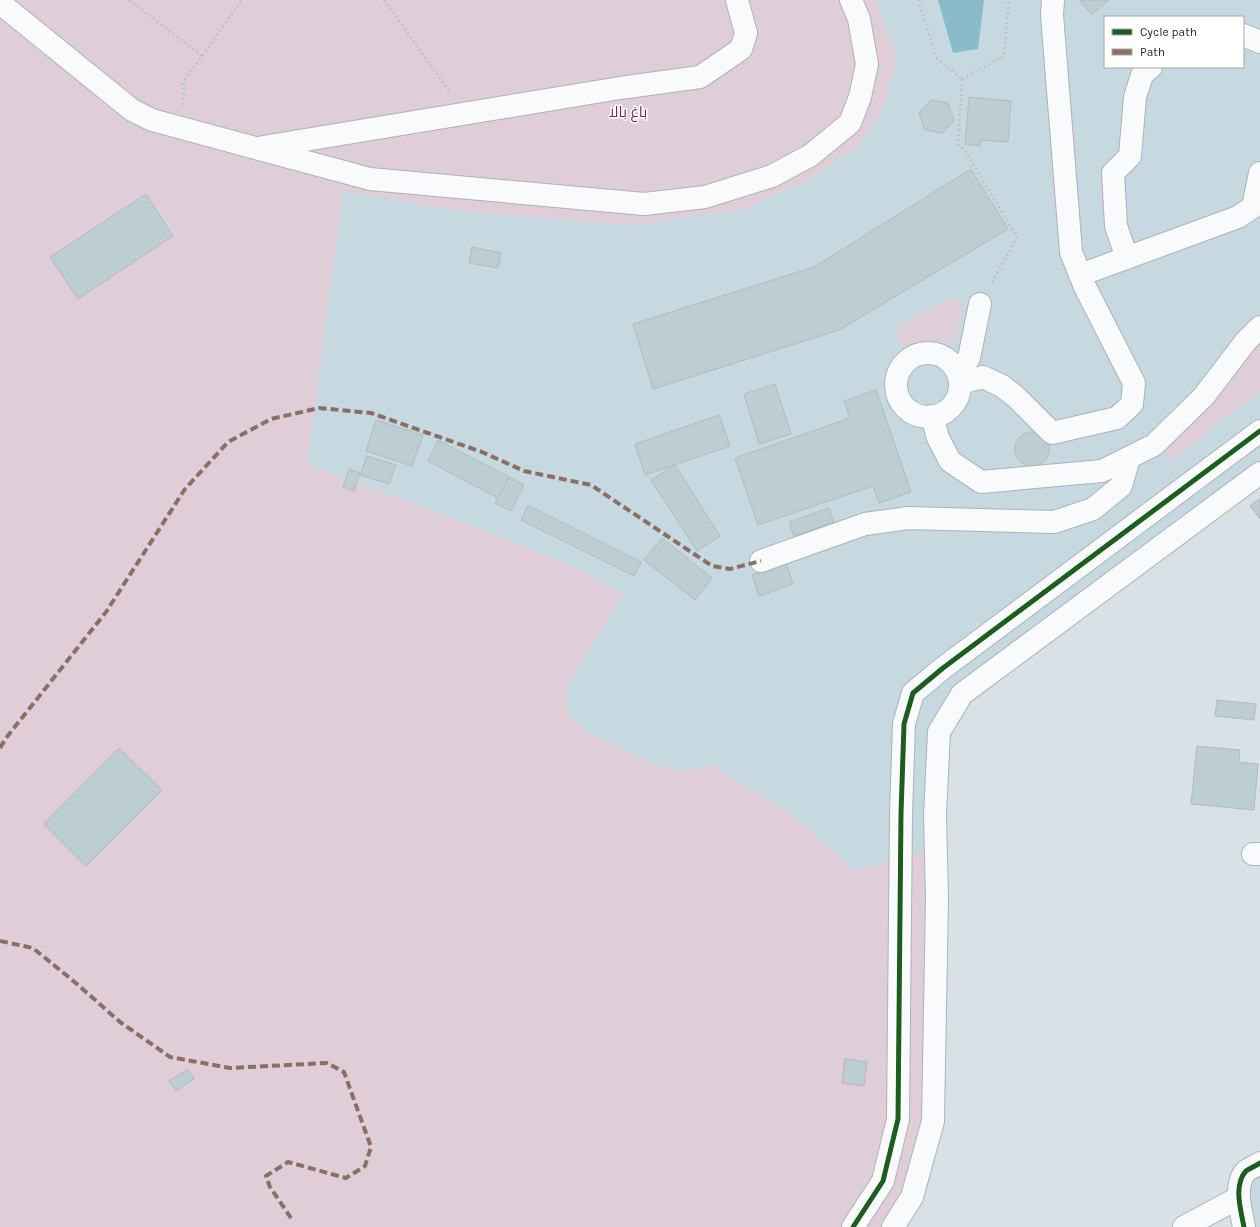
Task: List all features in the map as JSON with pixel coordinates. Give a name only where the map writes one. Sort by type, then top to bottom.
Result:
[{"type":"street","points":[[256,148],[620,88],[700,77],[741,50],[746,32],[737,0]]},
{"type":"street","points":[[0,3],[132,110],[152,120],[370,179],[644,204],[705,197],[772,176],[811,155],[850,123],[860,97],[867,64],[859,19],[851,0]]},
{"type":"street","points":[[959,378],[984,377],[1002,386],[1016,397],[1052,433],[1117,418],[1132,404],[1134,384],[1085,287],[1071,252],[1052,0]]},
{"type":"street","points":[[1244,35],[1260,42]]},
{"type":"street","points":[[1126,258],[1116,226],[1113,173],[1130,156],[1135,97],[1142,75],[1150,68]]},
{"type":"street","points":[[1080,275],[1238,217],[1253,207],[1260,173]]},
{"type":"street","points":[[959,378],[952,364],[947,359],[937,354],[928,353],[918,355],[909,360],[901,368],[897,381],[897,392],[903,404],[911,412],[917,415],[932,416],[942,414],[951,407],[959,394],[959,378],[969,358],[980,304]]},
{"type":"street","points":[[932,416],[938,438],[950,461],[981,482],[1102,471],[1154,445],[1204,396],[1246,341],[1260,327]]},
{"type":"street","points":[[853,1227],[883,1181],[898,1119],[901,814],[904,724],[913,693],[943,668],[1260,431]]},
{"type":"street","points":[[761,562],[865,524],[908,518],[1054,522],[1093,509],[1121,486],[1128,458]]},
{"type":"street","points":[[893,1227],[912,1197],[934,1121],[937,898],[935,814],[940,732],[962,694],[1260,473]]},
{"type":"street","points":[[1124,533],[1144,559]]},
{"type":"street","points":[[901,814],[935,814]]},
{"type":"street","points":[[1244,1227],[1238,1198],[1240,1183],[1246,1172],[1260,1163]]},
{"type":"street","points":[[1184,1227],[1238,1198]]},
{"type":"path","points":[[129,0],[202,56]]},
{"type":"path","points":[[181,128],[184,81],[242,0]]},
{"type":"path","points":[[384,0],[465,114]]},
{"type":"path","points":[[918,0],[937,58],[962,79]]},
{"type":"path","points":[[962,79],[1004,56],[1009,0]]},
{"type":"path","points":[[962,79],[958,144],[966,152],[1017,237],[980,304]]},
{"type":"shaded area","points":[[876,0],[1260,0],[1260,473],[962,694],[939,732],[936,849],[855,871],[791,814],[713,765],[681,771],[651,763],[590,734],[569,717],[566,688],[623,593],[560,561],[453,518],[307,464],[343,191],[460,211],[628,225],[743,210],[807,180],[858,146],[882,109],[897,61]]},
{"type":"shaded area","points":[[1260,1171],[1260,1227],[1252,1227],[1246,1193],[1254,1175]]},
{"type":"green space","name":"باغ بالا","points":[[0,0],[876,0],[897,61],[882,109],[858,146],[807,180],[743,210],[629,225],[460,211],[343,191],[307,464],[453,518],[560,561],[623,593],[566,688],[569,717],[590,734],[651,763],[681,771],[713,765],[791,814],[855,871],[936,849],[933,1121],[893,1227],[0,1227]]},
{"type":"green space","points":[[957,295],[963,311],[954,345],[933,341],[920,341],[900,347],[898,326]]},
{"type":"green space","points":[[1260,330],[1260,392],[1229,414],[1173,460],[1162,449]]},
{"type":"water","points":[[938,0],[984,0],[978,49],[953,53]]},
{"type":"building","points":[[1079,0],[1109,0],[1092,15]]},
{"type":"building","points":[[969,97],[1011,101],[1008,142],[980,140],[980,146],[965,144]]},
{"type":"building","points":[[931,100],[948,103],[954,120],[943,133],[925,130],[919,113]]},
{"type":"building","points":[[971,169],[1008,229],[839,330],[653,389],[633,324],[814,267]]},
{"type":"building","points":[[146,194],[173,236],[78,299],[50,257]]},
{"type":"building","points":[[472,247],[501,253],[498,268],[469,263]]},
{"type":"building","points":[[775,384],[791,434],[759,444],[744,394]]},
{"type":"building","points":[[876,390],[911,492],[879,503],[873,486],[758,525],[735,458],[850,418],[844,401]]},
{"type":"building","points":[[719,415],[730,446],[645,475],[635,444]]},
{"type":"building","points":[[376,420],[423,435],[412,466],[366,451]]},
{"type":"building","points":[[1032,432],[1044,437],[1049,449],[1044,461],[1032,466],[1020,461],[1015,449],[1020,437]]},
{"type":"building","points":[[438,440],[509,477],[498,498],[428,461]]},
{"type":"building","points":[[367,456],[396,465],[389,484],[360,475]]},
{"type":"building","points":[[675,465],[720,536],[697,551],[651,480]]},
{"type":"building","points":[[349,469],[360,473],[354,491],[343,487]]},
{"type":"building","points":[[509,477],[524,485],[511,511],[495,503]]},
{"type":"building","points":[[1260,498],[1260,519],[1250,506]]},
{"type":"building","points":[[528,505],[641,562],[634,576],[521,520]]},
{"type":"building","points":[[829,508],[834,522],[794,536],[789,522]]},
{"type":"building","points":[[662,538],[712,578],[695,600],[644,560]]},
{"type":"building","points":[[786,563],[793,584],[759,596],[752,575]]},
{"type":"building","points":[[1217,700],[1256,704],[1254,720],[1215,716]]},
{"type":"building","points":[[1197,746],[1240,750],[1239,762],[1258,764],[1254,810],[1191,804]]},
{"type":"building","points":[[119,748],[162,790],[86,866],[44,824]]},
{"type":"building","points":[[845,1059],[867,1062],[864,1086],[842,1083]]},
{"type":"building","points":[[188,1069],[194,1079],[176,1091],[169,1081]]},
{"type":"marked path","points":[[0,748],[6,738],[106,612],[185,489],[228,442],[271,419],[319,408],[371,413],[482,452],[524,471],[591,485],[712,566],[730,569],[761,561]]},
{"type":"marked path","points":[[0,941],[33,948],[120,1022],[170,1057],[230,1068],[327,1063],[344,1072],[371,1147],[365,1166],[346,1178],[288,1162],[266,1176],[270,1187],[293,1221]]},
{"type":"cycle path","points":[[853,1227],[883,1181],[898,1119],[901,814],[904,724],[913,693],[943,668],[1260,431]]},
{"type":"cycle path","points":[[1244,1227],[1239,1198],[1240,1183],[1246,1171],[1260,1163]]}]
